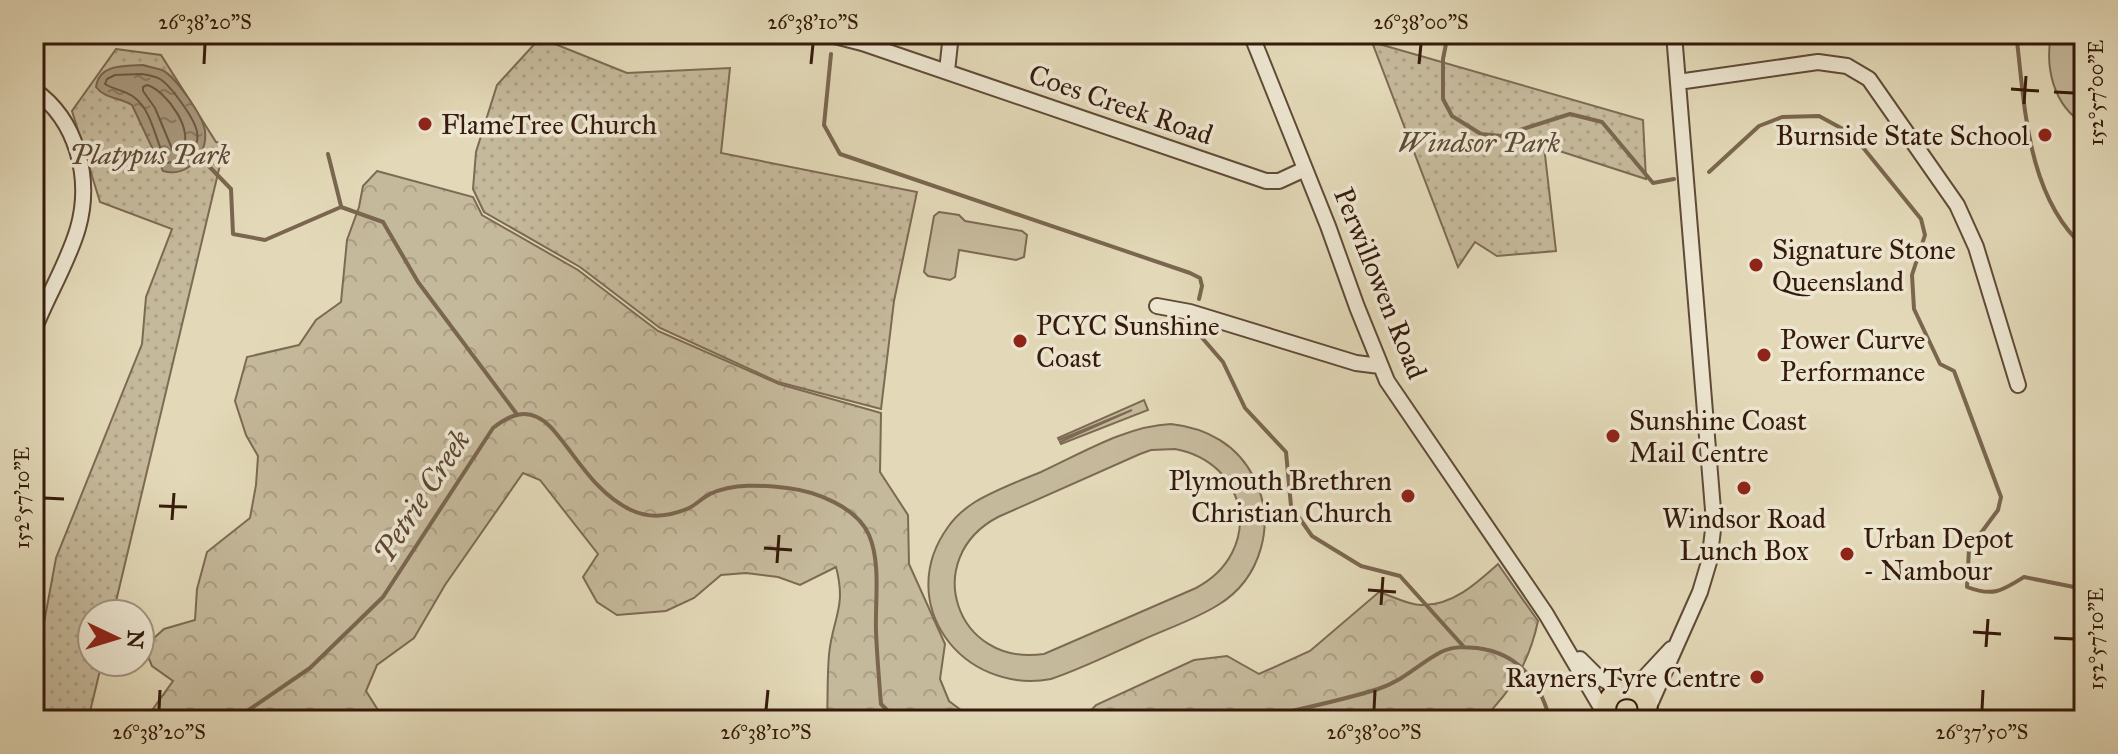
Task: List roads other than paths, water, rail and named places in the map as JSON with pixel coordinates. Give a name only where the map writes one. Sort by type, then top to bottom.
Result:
[{"type":"main road","points":[[1608,720],[1605,711],[1608,701],[1614,693],[1623,689],[1635,690],[1642,695],[1648,715]]},
{"type":"street","name":"Coes Creek Road","points":[[827,34],[947,71],[1266,181],[1279,181],[1305,169]]},
{"type":"street","points":[[947,71],[951,34]]},
{"type":"street","name":"Perwillowen Road","points":[[1251,34],[1380,366],[1401,405],[1546,614],[1592,673],[1623,689]]},
{"type":"street","points":[[1648,715],[1700,592],[1709,562],[1714,522],[1674,34]]},
{"type":"street","points":[[1678,82],[1818,62],[1847,66],[1869,79],[1957,205],[1976,247],[2018,385]]},
{"type":"street","points":[[34,90],[53,105],[74,138],[82,180],[77,232],[40,293],[34,330]]},
{"type":"street","points":[[1157,306],[1190,312],[1356,363],[1380,366]]},
{"type":"street","name":"Perwillowen Road","points":[[1546,614],[1608,720]]},
{"type":"street","points":[[1623,689],[1650,673],[1682,637]]},
{"type":"water","points":[[143,65],[168,74],[181,88],[203,124],[203,148],[188,168],[163,171],[132,105],[96,87],[98,79],[107,70]]},
{"type":"waterway","points":[[1448,34],[1443,59],[1443,99],[1452,116],[1481,134],[1501,136],[1570,114],[1602,122],[1653,183],[1674,179]]},
{"type":"waterway","points":[[2012,34],[2017,41],[2027,123],[2040,178],[2065,227],[2084,247]]},
{"type":"waterway","points":[[831,54],[824,125],[840,154],[1190,273],[1200,278],[1199,299]]},
{"type":"waterway","points":[[1709,172],[1759,126],[1782,117],[1819,116],[1852,134],[1921,219],[1925,235],[1912,275],[1914,309],[1940,364],[1954,371],[2001,497],[1998,510],[1969,549],[1967,587],[1984,592],[1997,591],[2024,577],[2084,589]]},
{"type":"waterway","points":[[328,154],[341,206]]},
{"type":"waterway","points":[[200,157],[231,189],[233,234],[265,240],[341,207],[383,222],[418,282],[516,413]]},
{"type":"waterway","points":[[1191,325],[1223,362],[1245,408],[1286,452],[1291,506],[1312,536],[1361,566],[1400,576],[1464,647]]},
{"type":"waterway","name":"Petrie Creek","points":[[234,720],[310,668],[383,597],[493,428],[519,414],[531,415],[546,423],[603,491],[638,513],[675,513],[719,490],[758,486],[810,493],[834,502],[855,516],[869,535],[875,558],[881,704],[897,720]]},
{"type":"waterway","name":"Petrie Creek","points":[[1252,720],[1378,689],[1441,652],[1464,647],[1492,651],[1516,663],[1534,682],[1550,720]]},
{"type":"waterway","points":[[2081,720],[2084,713]]},
{"type":"place","name":"FlameTree Church","points":[[425,124]]},
{"type":"place","name":"Burnside State School","points":[[2045,135]]},
{"type":"place","name":"Signature Stone Queensland","points":[[1756,265]]},
{"type":"place","name":"PCYC Sunshine Coast","points":[[1020,341]]},
{"type":"place","name":"Power Curve Performance","points":[[1764,355]]},
{"type":"place","name":"Sunshine Coast Mail Centre","points":[[1613,436]]},
{"type":"place","name":"Windsor Road Lunch Box","points":[[1744,488]]},
{"type":"place","name":"Plymouth Brethren Christian Church","points":[[1408,496]]},
{"type":"place","name":"Urban Depot - Nambour","points":[[1847,554]]},
{"type":"place","name":"Rayners Tyre Centre","points":[[1757,677]]},
{"type":"park label","name":"Windsor Park","points":[[1479,142]]},
{"type":"park label","name":"Platypus Park","points":[[150,154]]}]
